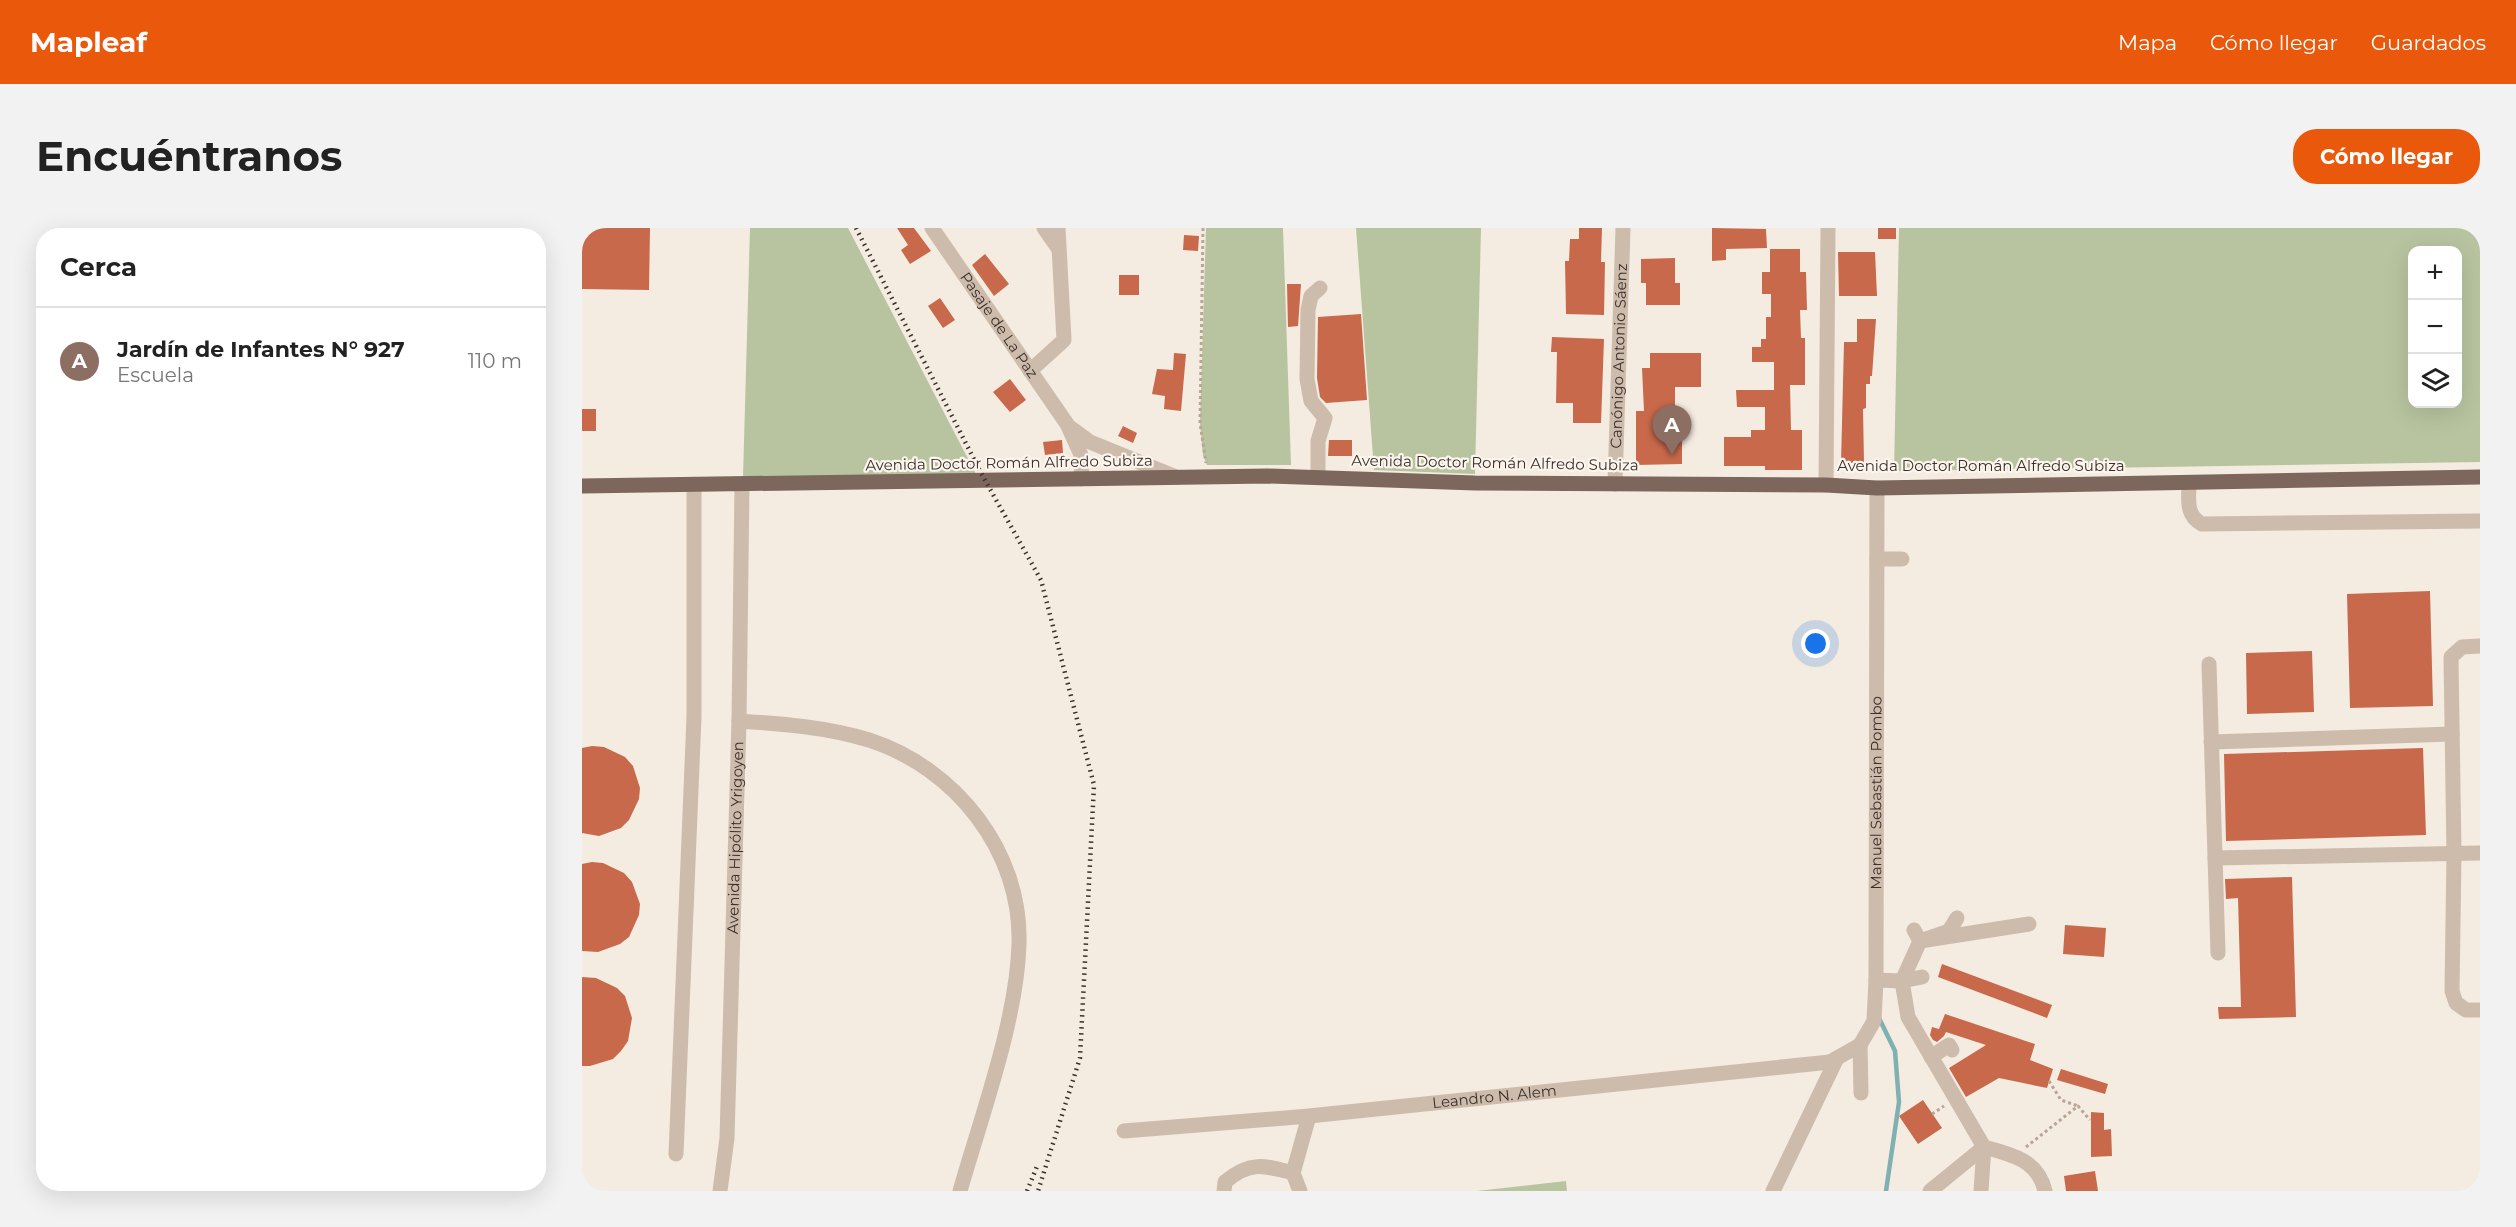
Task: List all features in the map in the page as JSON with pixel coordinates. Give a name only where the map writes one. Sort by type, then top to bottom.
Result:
[{"type":"main road","name":"Avenida Doctor Román Alfredo Subiza","points":[[582,486],[1262,476],[1615,484],[1826,485],[1877,488],[2480,477]]},
{"type":"street","name":"Pasaje de La Paz","points":[[932,228],[1067,424],[1083,457],[1082,479]]},
{"type":"street","points":[[1044,228],[1058,248]]},
{"type":"street","points":[[1029,371],[1064,340],[1058,228]]},
{"type":"street","name":"Canónigo Antonio Sáenz","points":[[1615,484],[1623,228]]},
{"type":"street","points":[[1826,485],[1828,228]]},
{"type":"street","points":[[1318,477],[1318,441],[1325,418],[1308,392],[1308,310],[1311,296],[1320,288]]},
{"type":"street","name":"Pasaje de La Paz","points":[[1067,424],[1090,442],[1179,478]]},
{"type":"street","points":[[2189,483],[2189,512],[2193,520],[2202,524],[2480,520]]},
{"type":"street","name":"Avenida Hipólito Yrigoyen","points":[[720,1191],[727,1138],[739,721],[742,484]]},
{"type":"street","points":[[676,1154],[694,717],[694,485]]},
{"type":"street","name":"Manuel Sebastián Pombo","points":[[1861,1093],[1860,1045],[1874,1021],[1876,980],[1877,488]]},
{"type":"street","points":[[1877,559],[1902,559]]},
{"type":"street","points":[[2480,646],[2462,647],[2451,657],[2454,854],[2452,991],[2456,1004],[2466,1010],[2480,1010]]},
{"type":"street","points":[[2209,664],[2218,952]]},
{"type":"street","points":[[739,721],[815,727],[871,741],[923,765],[967,802],[997,846],[1013,887],[1019,944],[1012,996],[1001,1046],[960,1191]]},
{"type":"street","points":[[2211,742],[2452,734]]},
{"type":"street","points":[[2215,858],[2480,853]]},
{"type":"street","points":[[1917,935],[1949,931],[1957,918]]},
{"type":"street","points":[[1917,935],[2030,924]]},
{"type":"street","points":[[1917,935],[1902,981],[1908,1017],[1984,1147],[1982,1191]]},
{"type":"street","points":[[1876,980],[1902,981],[1922,977]]},
{"type":"street","name":"Leandro N. Alem","points":[[1124,1131],[1309,1116],[1830,1062],[1860,1045]]},
{"type":"street","points":[[1931,1057],[1949,1045],[1952,1050]]},
{"type":"street","points":[[1773,1191],[1837,1058]]},
{"type":"street","points":[[1300,1191],[1293,1173],[1309,1116]]},
{"type":"street","points":[[1984,1147],[2015,1155],[2033,1167],[2045,1191]]},
{"type":"street","points":[[1930,1191],[1984,1147]]},
{"type":"street","points":[[1224,1191],[1225,1182],[1238,1171],[1263,1164],[1293,1173]]},
{"type":"path","points":[[1203,228],[1200,423],[1207,478]]},
{"type":"path","points":[[2049,1082],[2061,1100],[2078,1106],[2090,1120]]},
{"type":"path","points":[[2015,1155],[2078,1106]]},
{"type":"green space","points":[[750,228],[848,228],[976,474],[743,478]]},
{"type":"green space","points":[[1206,228],[1283,228],[1291,465],[1207,465],[1203,455],[1200,423]]},
{"type":"green space","points":[[1356,228],[1481,228],[1475,474],[1374,470]]},
{"type":"green space","points":[[1899,228],[2480,228],[2480,462],[1894,471]]},
{"type":"green space","points":[[1566,1181],[1567,1191],[1477,1191]]},
{"type":"building","points":[[582,228],[650,228],[649,290],[582,289]]},
{"type":"building","points":[[897,228],[914,228],[931,251],[910,264],[901,250],[908,245]]},
{"type":"building","points":[[1579,228],[1602,228],[1601,262],[1605,262],[1604,315],[1566,314],[1565,261],[1569,261],[1570,239],[1579,239]]},
{"type":"building","points":[[1712,228],[1766,229],[1767,248],[1726,249],[1726,260],[1712,261]]},
{"type":"building","points":[[1878,228],[1896,228],[1896,239],[1878,239]]},
{"type":"building","points":[[1184,235],[1199,236],[1198,251],[1183,250]]},
{"type":"building","points":[[1770,249],[1800,249],[1800,272],[1806,272],[1807,310],[1800,310],[1801,338],[1805,338],[1805,385],[1790,385],[1791,430],[1802,430],[1802,470],[1765,470],[1765,466],[1724,466],[1724,437],[1751,437],[1751,430],[1765,430],[1765,407],[1737,407],[1736,390],[1774,390],[1774,362],[1752,362],[1752,347],[1761,347],[1761,339],[1766,339],[1766,317],[1771,317],[1771,294],[1762,294],[1762,272],[1770,272]]},
{"type":"building","points":[[1838,252],[1875,252],[1877,296],[1839,296]]},
{"type":"building","points":[[985,254],[1009,284],[994,296],[972,265]]},
{"type":"building","points":[[1675,258],[1675,283],[1680,283],[1680,305],[1646,305],[1646,283],[1641,283],[1641,259]]},
{"type":"building","points":[[1119,275],[1139,275],[1139,295],[1119,295]]},
{"type":"building","points":[[1287,284],[1301,284],[1298,326],[1288,327]]},
{"type":"building","points":[[940,298],[955,320],[943,328],[928,306]]},
{"type":"building","points":[[1361,314],[1367,400],[1326,403],[1320,397],[1317,378],[1318,317]]},
{"type":"building","points":[[1857,319],[1876,319],[1872,376],[1870,376],[1870,384],[1866,384],[1866,408],[1863,409],[1864,463],[1841,463],[1844,342],[1857,342]]},
{"type":"building","points":[[1552,337],[1604,339],[1601,423],[1573,423],[1573,403],[1556,403],[1557,352],[1551,352]]},
{"type":"building","points":[[1174,353],[1186,354],[1181,411],[1164,409],[1165,396],[1152,394],[1157,369],[1173,370]]},
{"type":"building","points":[[1650,353],[1701,353],[1701,387],[1675,387],[1675,410],[1682,410],[1682,464],[1636,465],[1636,411],[1644,411],[1642,368],[1650,368]]},
{"type":"building","points":[[1010,379],[1026,400],[1010,412],[993,392]]},
{"type":"building","points":[[582,409],[596,409],[596,431],[582,431]]},
{"type":"building","points":[[1123,426],[1137,433],[1133,443],[1118,436]]},
{"type":"building","points":[[1062,440],[1063,453],[1045,455],[1043,442]]},
{"type":"building","points":[[1329,440],[1352,440],[1352,456],[1328,456]]},
{"type":"building","points":[[2430,591],[2433,706],[2350,708],[2347,594]]},
{"type":"building","points":[[2312,651],[2314,712],[2247,714],[2246,653]]},
{"type":"building","points":[[604,747],[625,757],[633,766],[640,788],[639,799],[629,820],[621,828],[599,836],[582,833],[582,748]]},
{"type":"building","points":[[2423,748],[2426,835],[2226,841],[2224,754]]},
{"type":"building","points":[[603,863],[624,873],[632,882],[640,904],[639,915],[629,937],[620,944],[598,952],[582,951],[582,864]]},
{"type":"building","points":[[2292,877],[2296,1017],[2219,1019],[2218,1007],[2241,1007],[2238,898],[2226,899],[2225,879]]},
{"type":"building","points":[[2065,925],[2106,928],[2104,957],[2063,954]]},
{"type":"building","points":[[1942,964],[2052,1005],[2047,1018],[1938,977]]},
{"type":"building","points":[[582,977],[596,978],[617,988],[625,996],[632,1018],[628,1041],[621,1051],[613,1059],[590,1066],[582,1066]]},
{"type":"building","points":[[1945,1014],[2035,1044],[2030,1060],[2053,1069],[2047,1088],[1999,1078],[1966,1097],[1949,1068],[1986,1045],[1946,1032],[1937,1042],[1933,1040],[1930,1035],[1932,1027],[1942,1030],[1939,1029]]},
{"type":"building","points":[[2061,1069],[2108,1084],[2105,1094],[2057,1080]]},
{"type":"building","points":[[1923,1100],[1942,1128],[1918,1144],[1899,1116]]},
{"type":"building","points":[[2091,1112],[2104,1113],[2104,1130],[2111,1129],[2112,1156],[2091,1157]]},
{"type":"building","points":[[2095,1171],[2098,1191],[2066,1191],[2064,1176]]},
{"type":"waterway","points":[[1879,1018],[1895,1051],[1899,1102],[1886,1191]]},
{"type":"railway","points":[[856,228],[981,473],[1041,580],[1094,785],[1080,1058],[1038,1191]]},
{"type":"railway","points":[[1027,1191],[1038,1164]]},
{"type":"place","name":"Jardín de Infantes N° 927","points":[[1672,455]]}]
